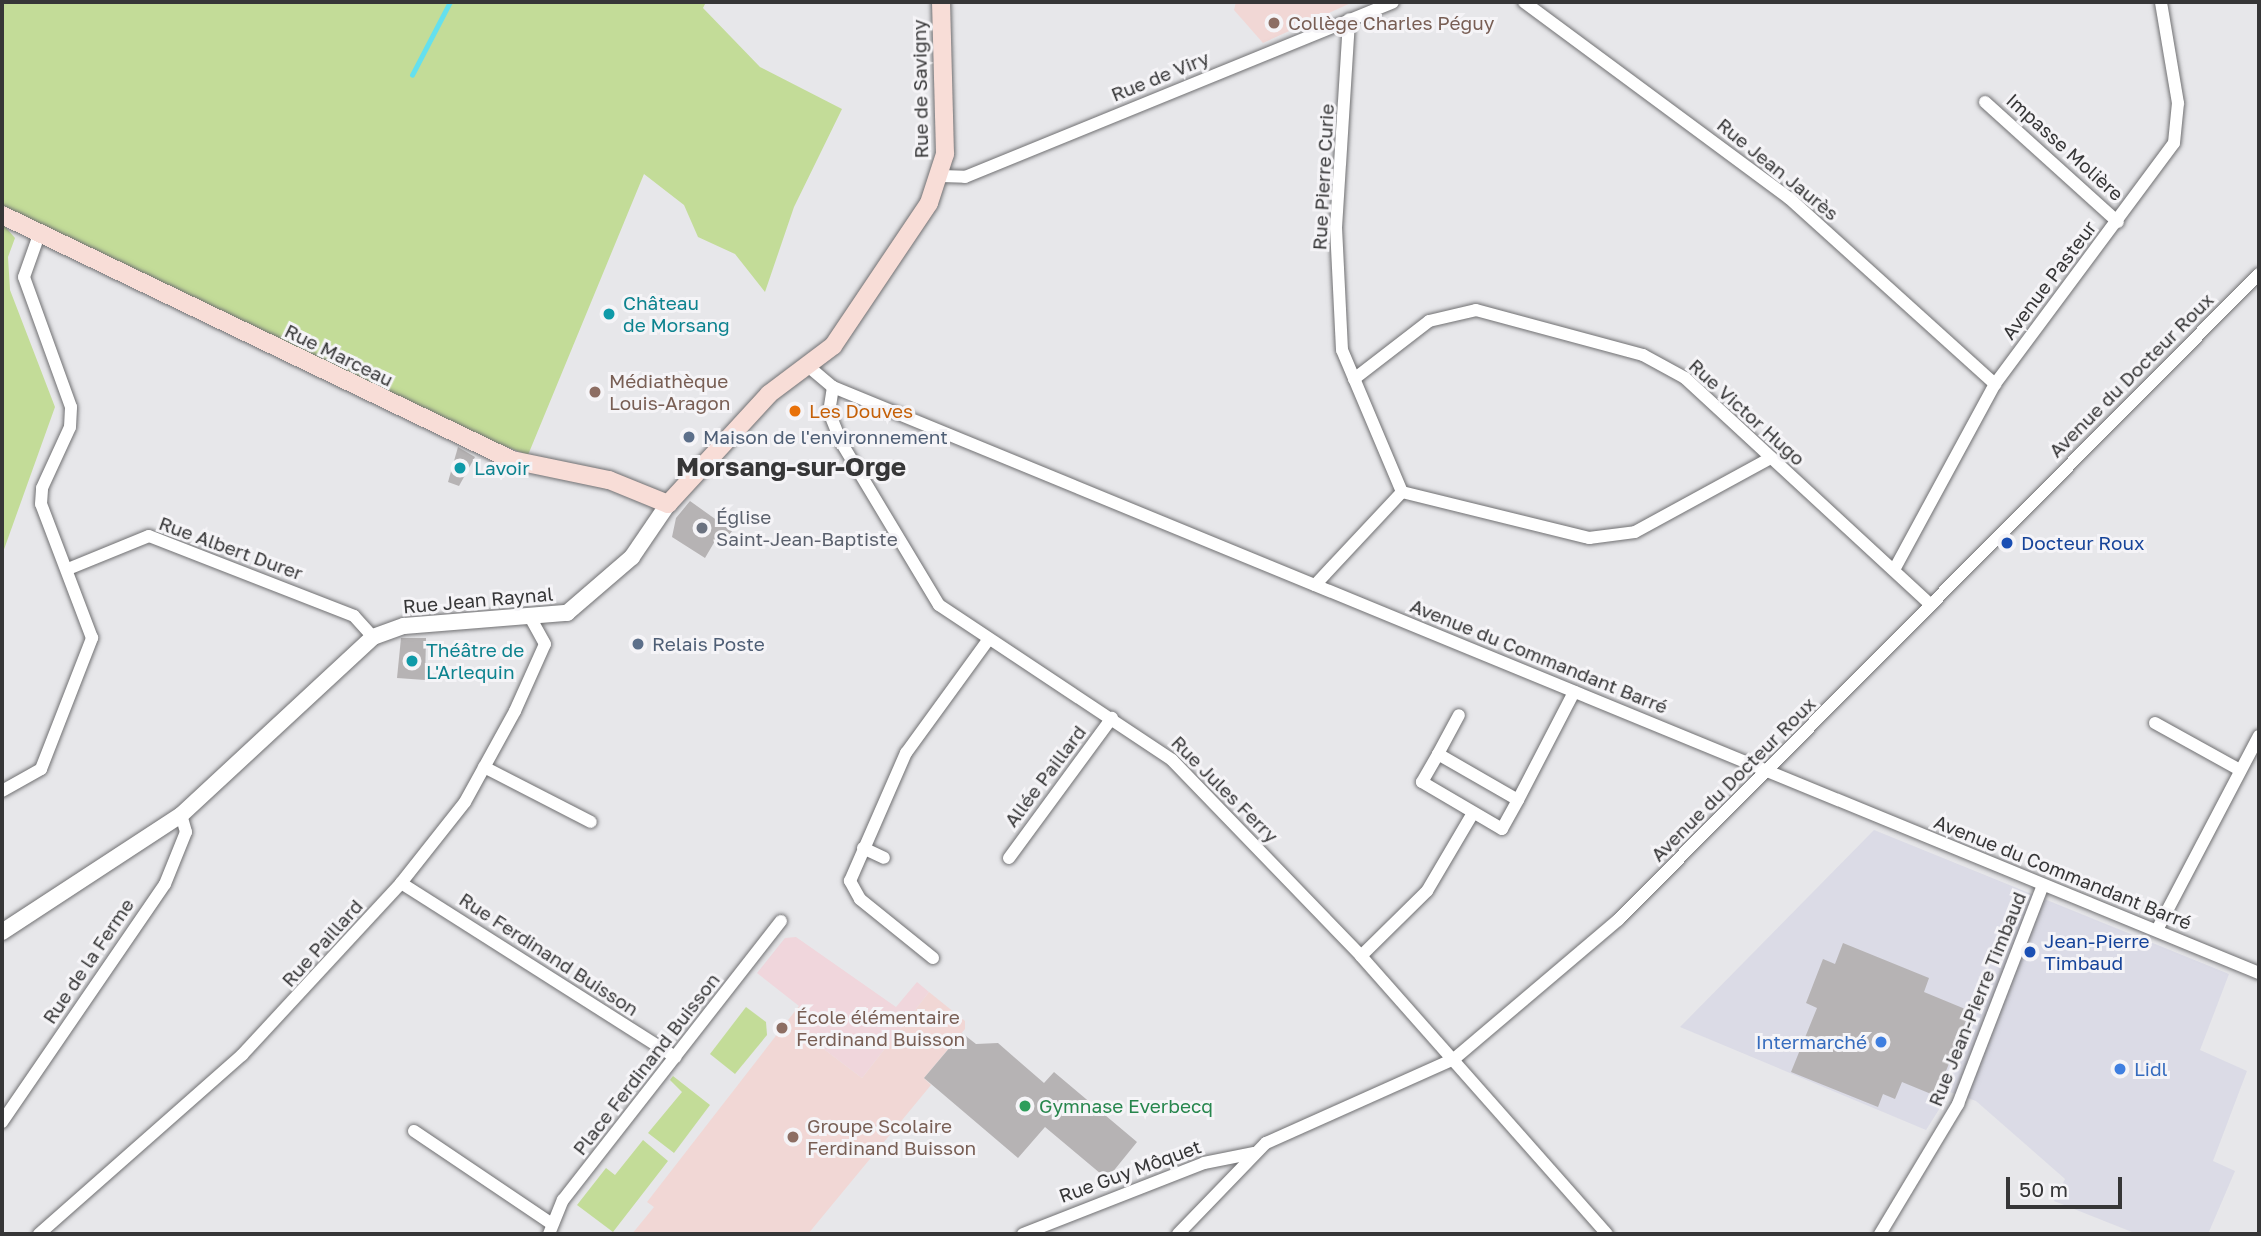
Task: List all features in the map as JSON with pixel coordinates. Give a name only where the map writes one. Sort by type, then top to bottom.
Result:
[{"type":"main road","name":"Rue de Savigny","points":[[941,2],[941,176]]},
{"type":"main road","name":"Rue Jean Raynal","points":[[668,504],[769,394],[809,367],[852,321],[941,176]]},
{"type":"main road","name":"Rue Marceau","points":[[2,215],[512,460],[622,484],[668,504]]},
{"type":"street","name":"Rue de Viry","points":[[941,176],[965,177],[1393,2]]},
{"type":"street","name":"Rue Jean Jaurès","points":[[1524,2],[1789,198],[1995,384]]},
{"type":"street","name":"Avenue Pasteur","points":[[1894,570],[1995,384],[2166,158],[2176,132],[2176,83],[2161,2]]},
{"type":"street","name":"Rue Pierre Curie","points":[[1349,19],[1336,228],[1342,350],[1402,492]]},
{"type":"street","name":"Impasse Molière","points":[[1986,102],[2118,222]]},
{"type":"street","points":[[2,791],[41,769],[89,650],[92,626],[41,504],[71,407],[24,277],[40,232]]},
{"type":"street","name":"Avenue du Docteur Roux","points":[[1178,1234],[1217,1197],[1254,1153],[1454,1059],[1618,920],[1768,772],[1930,604],[2259,274]]},
{"type":"street","name":"Rue Victor Hugo","points":[[1354,379],[1429,321],[1476,310],[1643,355],[1685,378],[1930,604]]},
{"type":"street","name":"Avenue du Commandant Barré","points":[[809,367],[833,387],[2259,973]]},
{"type":"street","name":"Rue Jules Ferry","points":[[833,387],[829,412],[847,452],[939,605],[1172,760],[1361,956],[1607,1234]]},
{"type":"street","points":[[1315,585],[1402,492],[1589,538],[1635,532],[1771,458]]},
{"type":"street","name":"Rue Jean Raynal","points":[[2,932],[181,815],[373,637],[404,626],[531,619],[567,613],[613,576],[668,504]]},
{"type":"street","name":"Rue Albert Durer","points":[[68,569],[149,536],[354,617],[373,637]]},
{"type":"street","name":"Rue Paillard","points":[[39,1234],[242,1055],[401,883],[465,802],[545,644],[531,619]]},
{"type":"street","points":[[933,958],[854,892],[850,881],[906,754],[988,640]]},
{"type":"street","points":[[1459,715],[1422,782],[1502,829],[1574,692]]},
{"type":"street","name":"Allée Paillard","points":[[1009,858],[1112,718]]},
{"type":"street","points":[[2155,723],[2240,771]]},
{"type":"street","points":[[2157,930],[2259,736]]},
{"type":"street","points":[[1438,754],[1518,800]]},
{"type":"street","points":[[484,767],[591,822]]},
{"type":"street","points":[[1361,956],[1427,891],[1473,813]]},
{"type":"street","name":"Rue de la Ferme","points":[[2,1122],[165,884],[186,832],[181,815]]},
{"type":"street","points":[[863,848],[884,858]]},
{"type":"street","name":"Rue Ferdinand Buisson","points":[[401,883],[675,1057]]},
{"type":"street","name":"Rue Jean-Pierre Timbaud","points":[[1880,1234],[1958,1104],[2043,885]]},
{"type":"street","name":"Place Ferdinand Buisson","points":[[550,1229],[563,1200],[781,921]]},
{"type":"street","points":[[414,1130],[550,1229]]},
{"type":"street","name":"Rue Guy Môquet","points":[[1023,1234],[1187,1169],[1254,1153]]},
{"type":"shaded area","name":"Collège Charles Péguy","points":[[1236,2],[1353,2],[1263,43],[1234,10]]},
{"type":"shaded area","points":[[1874,830],[2229,974],[2200,1050],[2247,1071],[2213,1161],[2235,1171],[2208,1234],[2137,1234],[2054,1201],[2065,1179],[1976,1101],[1950,1092],[1926,1130],[1680,1027]]},
{"type":"shaded area","points":[[796,937],[896,1007],[917,982],[929,992],[862,1078],[804,1034],[799,1006],[757,973],[785,938]]},
{"type":"shaded area","name":"Groupe Scolaire Ferdinand Buisson","points":[[929,992],[965,1021],[965,1029],[924,1078],[931,1085],[808,1234],[632,1234],[654,1207],[647,1202],[799,1006],[804,1034],[862,1078]]},
{"type":"green space","points":[[2,2],[706,2],[703,8],[760,67],[842,109],[794,207],[765,292],[735,254],[698,237],[684,205],[644,174],[528,455],[472,434],[2,206]]},
{"type":"green space","points":[[2,223],[15,238],[8,257],[10,290],[55,407],[2,555]]},
{"type":"green space","points":[[746,1007],[766,1022],[767,1035],[735,1074],[710,1054]]},
{"type":"green space","points":[[673,1076],[710,1105],[674,1153],[648,1133],[682,1092],[670,1080]]},
{"type":"green space","points":[[643,1140],[668,1161],[613,1232],[577,1205],[606,1168],[615,1175]]},
{"type":"building","name":"Lavoir","points":[[458,447],[475,457],[459,486],[448,482]]},
{"type":"building","name":"Église Saint-Jean-Baptiste","points":[[690,501],[732,531],[722,545],[715,541],[705,558],[672,537],[676,518]]},
{"type":"building","name":"Théâtre de L'Arlequin","points":[[401,638],[426,638],[425,680],[397,678]]},
{"type":"building","name":"Intermarché","points":[[1843,943],[1929,978],[1924,992],[1970,1011],[1936,1096],[1902,1082],[1895,1099],[1883,1094],[1878,1107],[1791,1072],[1817,1008],[1806,1003],[1823,959],[1835,964]]},
{"type":"building","name":"Gymnase Everbecq","points":[[962,1033],[976,1044],[998,1043],[1044,1083],[1054,1072],[1137,1142],[1107,1179],[1045,1127],[1018,1158],[924,1078]]},
{"type":"waterway","points":[[412,75],[450,2]]},
{"type":"place","name":"Collège Charles Péguy","points":[[1274,23]]},
{"type":"place","name":"Château de Morsang","points":[[609,314]]},
{"type":"place","name":"Médiathèque Louis-Aragon","points":[[595,392]]},
{"type":"place","name":"Les Douves","points":[[795,411]]},
{"type":"place","name":"Maison de l'environnement","points":[[689,437]]},
{"type":"place","name":"Lavoir","points":[[460,468]]},
{"type":"place","name":"Église Saint-Jean-Baptiste","points":[[702,528]]},
{"type":"place","name":"Docteur Roux","points":[[2007,543]]},
{"type":"place","name":"Relais Poste","points":[[638,644]]},
{"type":"place","name":"Théâtre de L'Arlequin","points":[[412,661]]},
{"type":"place","name":"Jean-Pierre Timbaud","points":[[2030,952]]},
{"type":"place","name":"École élémentaire Ferdinand Buisson","points":[[782,1028]]},
{"type":"place","name":"Intermarché","points":[[1881,1042]]},
{"type":"place","name":"Lidl","points":[[2120,1069]]},
{"type":"place","name":"Gymnase Everbecq","points":[[1025,1106]]},
{"type":"place","name":"Groupe Scolaire Ferdinand Buisson","points":[[793,1137]]},
{"type":"district","name":"Morsang-sur-Orge","points":[[791,467]]}]
